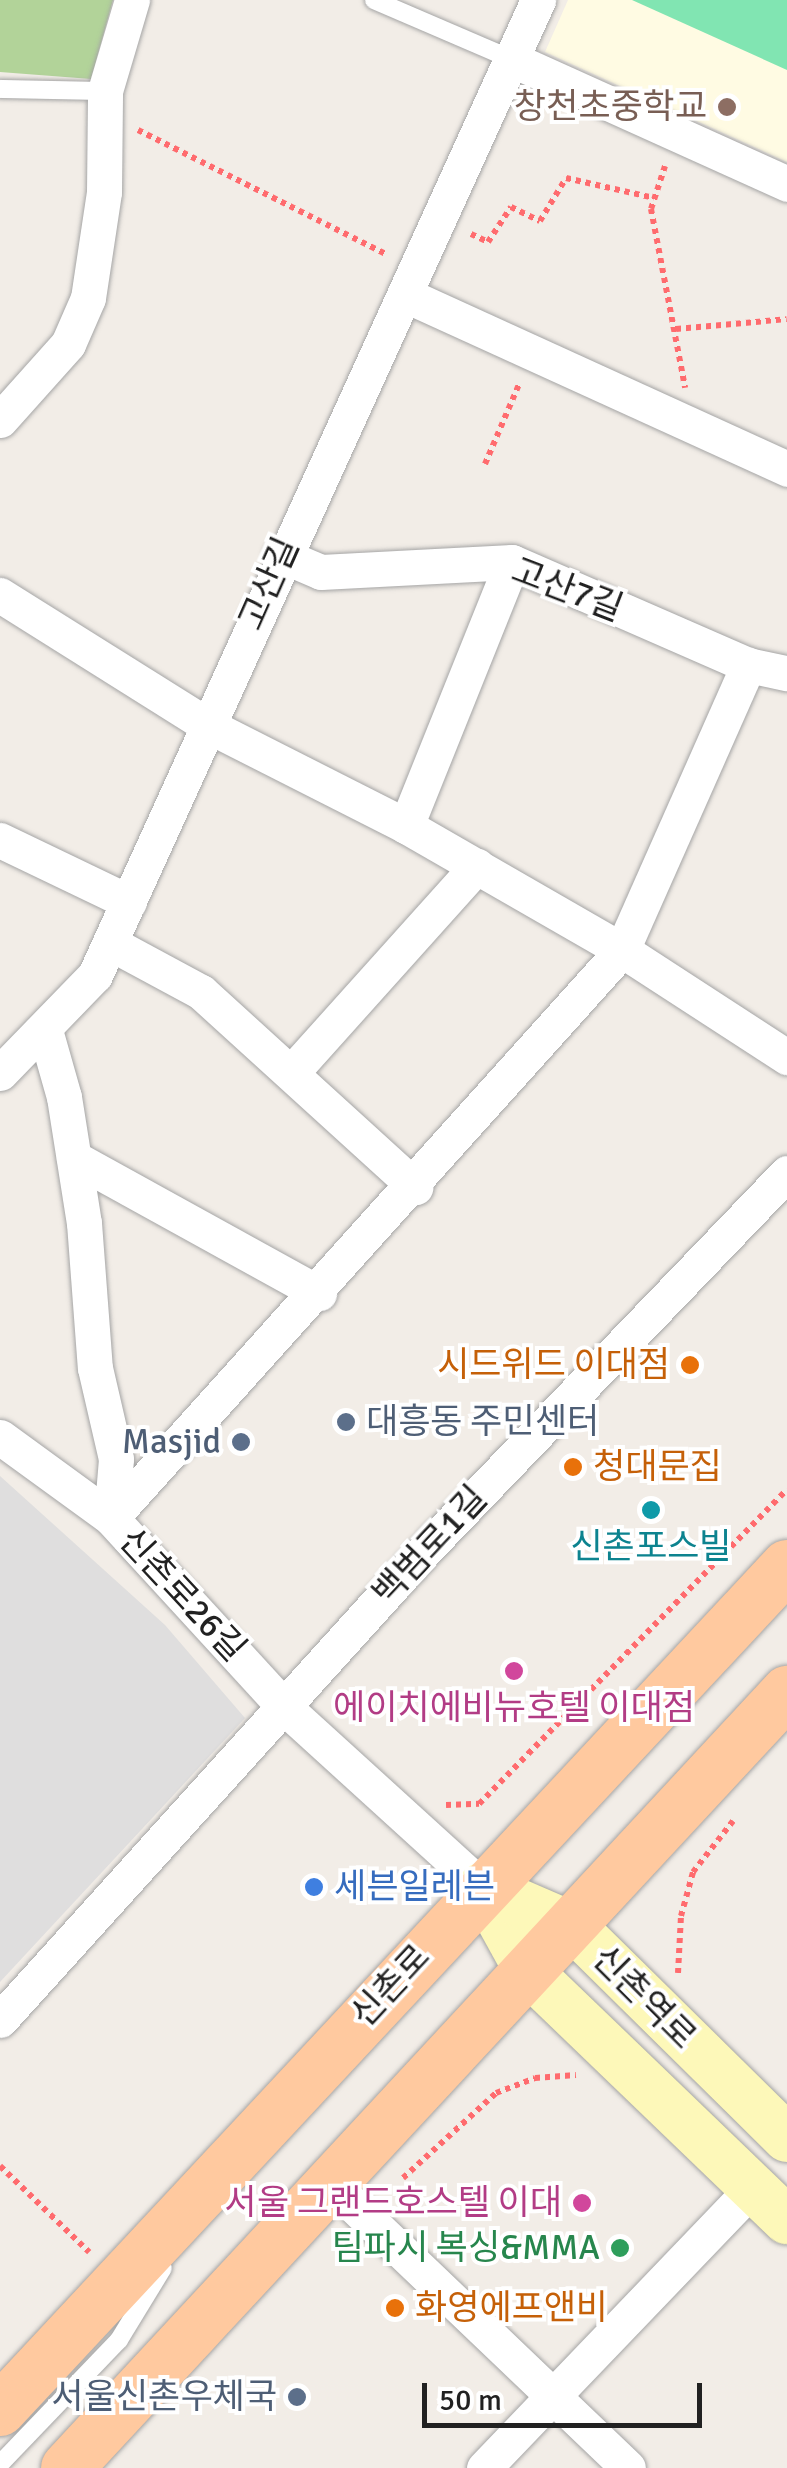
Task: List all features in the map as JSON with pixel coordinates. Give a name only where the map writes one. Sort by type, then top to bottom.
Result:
[{"type":"main road","name":"신촌로","points":[[0,2410],[482,1888],[787,1566]]},
{"type":"main road","points":[[67,2468],[572,1926],[779,1717]]},
{"type":"main road","name":"신촌역로","points":[[482,1888],[572,1926],[787,2138]]},
{"type":"main road","points":[[482,1888],[529,1972],[787,2220]]},
{"type":"street","points":[[0,420],[68,344],[88,298],[102,212],[104,102],[132,0]]},
{"type":"street","name":"고산길","points":[[0,1073],[95,975],[209,726],[281,554],[413,283],[538,0]]},
{"type":"street","points":[[513,60],[787,184]]},
{"type":"street","points":[[413,283],[532,354],[787,469]]},
{"type":"street","name":"고산7길","points":[[281,554],[321,572],[512,562],[748,666],[787,673]]},
{"type":"street","points":[[406,826],[512,562]]},
{"type":"street","points":[[0,595],[209,726],[406,826],[622,950],[787,1056]]},
{"type":"street","points":[[0,1437],[111,1518],[320,1293],[622,950],[748,666]]},
{"type":"street","points":[[0,840],[129,902]]},
{"type":"street","points":[[292,1072],[476,866]]},
{"type":"street","points":[[110,943],[201,992],[414,1187]]},
{"type":"street","name":"신촌로26길","points":[[45,1030],[74,1158],[94,1368],[116,1460],[111,1518],[283,1706],[482,1888]]},
{"type":"street","points":[[74,1158],[320,1293]]},
{"type":"street","name":"백범로1길","points":[[0,2020],[283,1706],[787,1173]]},
{"type":"street","points":[[330,2183],[628,2468]]},
{"type":"street","points":[[484,2468],[753,2186]]},
{"type":"lane","points":[[374,0],[513,60]]},
{"type":"lane","points":[[0,88],[104,102]]},
{"type":"lane","points":[[0,2464],[119,2340],[226,2164]]},
{"type":"path","points":[[104,102],[413,283]]},
{"type":"path","points":[[680,136],[654,198],[686,375],[684,424]]},
{"type":"path","points":[[441,220],[488,242],[510,207],[540,221],[566,178],[654,198]]},
{"type":"path","points":[[676,329],[787,319]]},
{"type":"path","points":[[485,464],[532,354]]},
{"type":"path","points":[[432,1792],[446,1805],[479,1804],[787,1490]]},
{"type":"path","points":[[679,1979],[676,1954],[693,1872],[740,1813]]},
{"type":"path","points":[[403,2178],[496,2093],[535,2078],[581,2074]]},
{"type":"path","points":[[0,2166],[119,2281]]},
{"type":"shaded area","name":"창천초중학교","points":[[568,0],[787,0],[787,162],[545,52]]},
{"type":"shaded area","points":[[0,1476],[165,1625],[245,1718],[0,1982]]},
{"type":"green space","points":[[0,0],[113,0],[91,79],[0,72]]},
{"type":"green space","points":[[632,0],[787,0],[787,70]]},
{"type":"place","name":"창천초중학교","points":[[727,107]]},
{"type":"place","name":"시드위드 이대점","points":[[690,1365]]},
{"type":"place","name":"대흥동 주민센터","points":[[346,1422]]},
{"type":"place","name":"Masjid","points":[[241,1442]]},
{"type":"place","name":"청대문집","points":[[573,1467]]},
{"type":"place","name":"신촌포스빌","points":[[651,1510]]},
{"type":"place","name":"에이치에비뉴호텔 이대점","points":[[514,1671]]},
{"type":"place","name":"세븐일레븐","points":[[314,1887]]},
{"type":"place","name":"서울 그랜드호스텔 이대","points":[[582,2203]]},
{"type":"place","name":"팀파시 복싱&MMA","points":[[620,2248]]},
{"type":"place","name":"화영에프앤비","points":[[395,2308]]},
{"type":"place","name":"서울신촌우체국","points":[[297,2397]]}]
